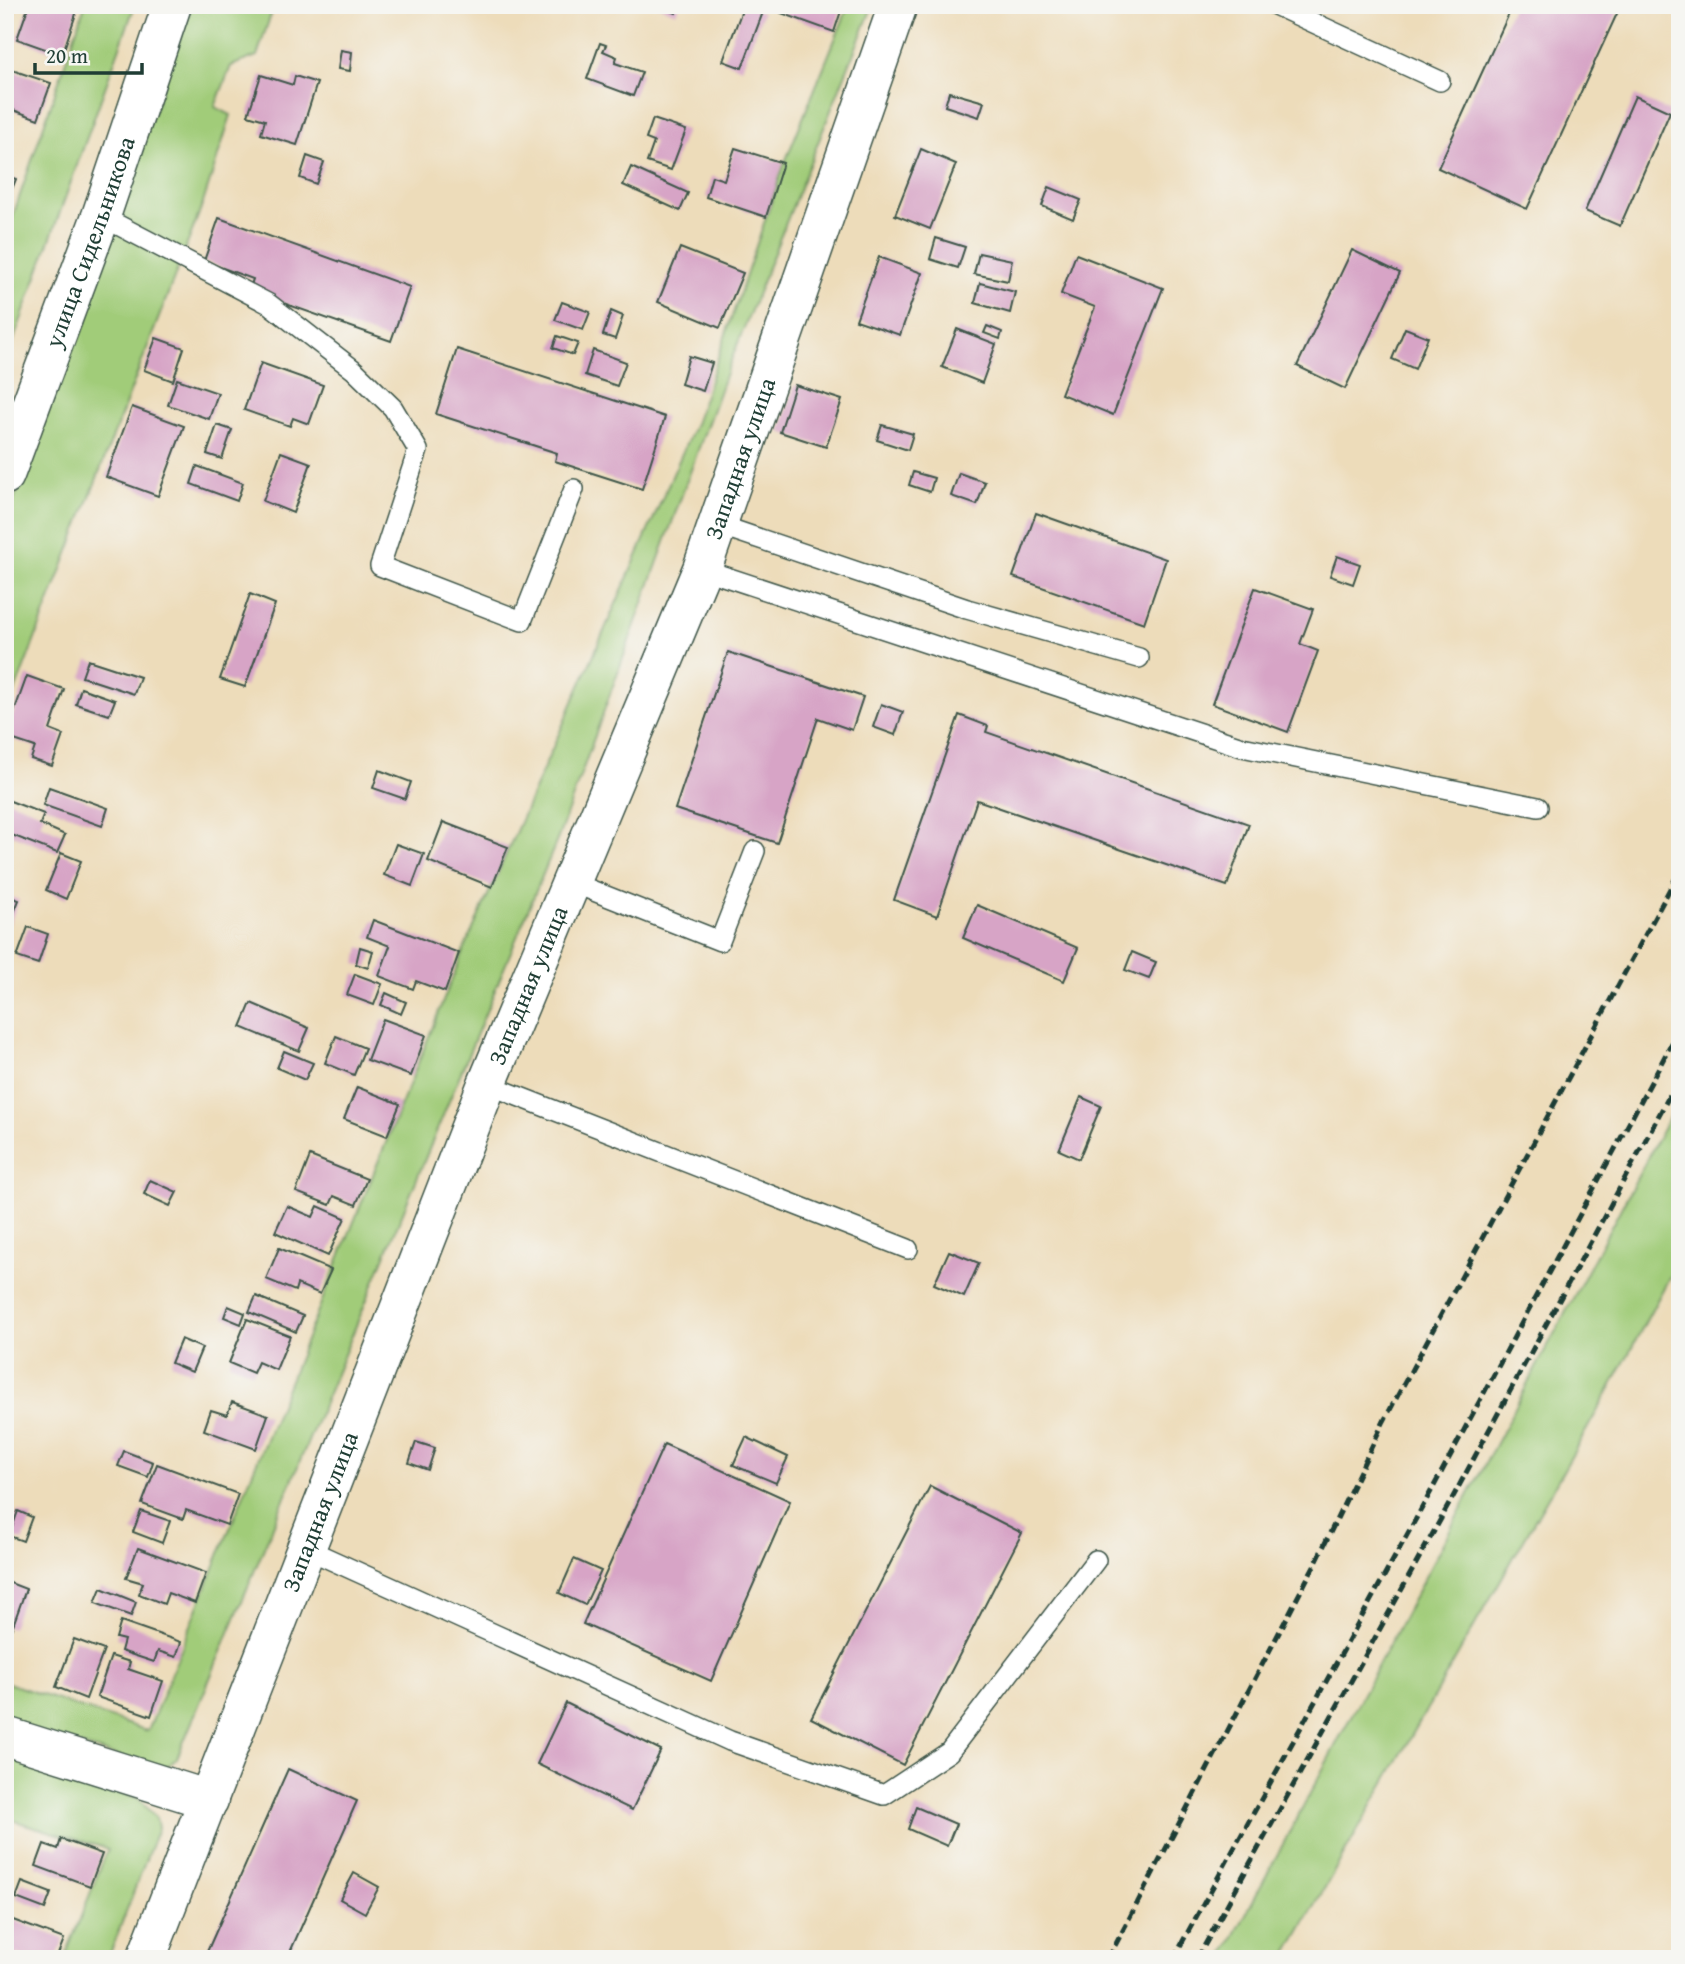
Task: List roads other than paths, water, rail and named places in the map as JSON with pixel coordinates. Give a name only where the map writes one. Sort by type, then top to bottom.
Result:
[{"type":"street","name":"улица Сидельникова","points":[[5,475],[101,216],[172,5]]},
{"type":"street","name":"Западная улица","points":[[146,1959],[488,1084],[719,525],[898,5]]},
{"type":"street","points":[[5,1736],[209,1800]]},
{"type":"lane","points":[[1275,5],[1440,81]]},
{"type":"lane","points":[[101,216],[269,304],[354,370],[393,408],[418,450],[380,566],[522,621],[574,489]]},
{"type":"lane","points":[[719,525],[967,609],[1139,658]]},
{"type":"lane","points":[[702,569],[1242,747],[1538,807]]},
{"type":"lane","points":[[572,882],[720,941],[755,851]]},
{"type":"lane","points":[[488,1084],[908,1249]]},
{"type":"lane","points":[[307,1549],[730,1741],[884,1795],[949,1752],[1096,1560]]},
{"type":"railway","points":[[1108,1959],[1316,1562],[1384,1421],[1680,870]]},
{"type":"railway","points":[[1173,1959],[1434,1486],[1680,1028]]},
{"type":"railway","points":[[1197,1959],[1453,1497],[1680,1076]]}]
